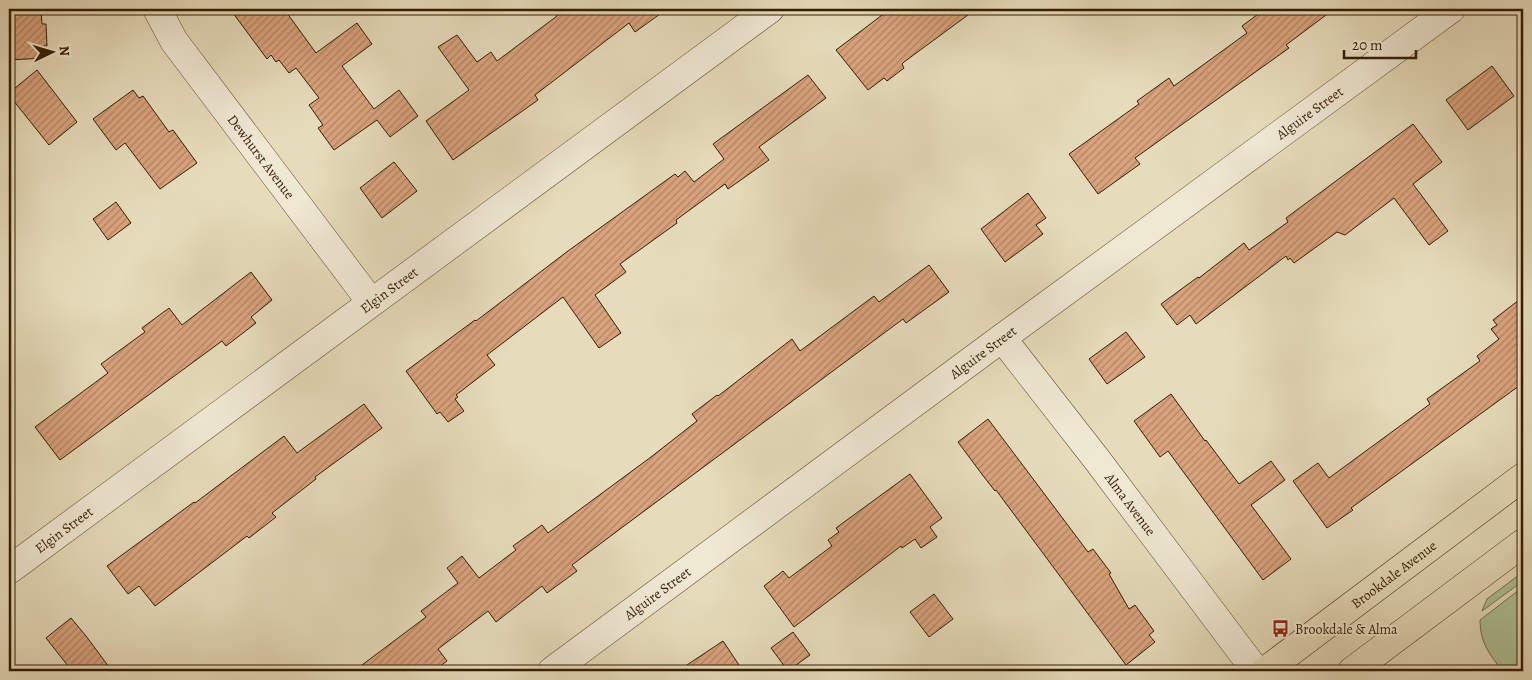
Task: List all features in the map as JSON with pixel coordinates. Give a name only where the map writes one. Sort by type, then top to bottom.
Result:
[{"type":"main road","name":"Brookdale Avenue","points":[[1264,671],[1523,477]]},
{"type":"main road","points":[[1352,671],[1523,543]]},
{"type":"street","name":"Dewhurst Avenue","points":[[158,9],[174,41],[371,302]]},
{"type":"street","name":"Elgin Street","points":[[9,570],[770,9]]},
{"type":"street","name":"Alguire Street","points":[[552,671],[1451,9]]},
{"type":"street","name":"Alma Avenue","points":[[1002,338],[1098,460],[1256,671]]},
{"type":"green space","points":[[1523,572],[1523,581],[1482,611],[1487,599]]},
{"type":"green space","points":[[1523,587],[1523,671],[1502,671],[1489,653],[1480,628],[1480,620]]},
{"type":"building","points":[[9,9],[41,9],[42,24],[46,24],[47,46],[43,46],[44,58],[9,60]]},
{"type":"building","points":[[230,9],[284,9],[316,53],[357,23],[372,44],[342,66],[374,109],[399,90],[418,116],[390,137],[377,120],[334,150],[318,128],[323,125],[309,105],[319,98],[296,68],[289,73],[279,60],[276,62],[271,55],[267,59]]},
{"type":"building","points":[[551,9],[667,9],[635,32],[629,23],[535,95],[538,100],[453,160],[426,121],[469,90],[438,47],[457,35],[477,62],[491,52],[497,61],[557,16]]},
{"type":"building","points":[[890,9],[976,9],[904,62],[902,64],[904,68],[887,81],[884,78],[868,90],[836,50]]},
{"type":"building","points":[[1265,9],[1334,9],[1286,45],[1289,48],[1135,158],[1140,164],[1098,194],[1069,154],[1139,104],[1137,101],[1169,78],[1174,86],[1247,33],[1242,26]]},
{"type":"building","points":[[1492,66],[1514,96],[1468,130],[1446,100]]},
{"type":"building","points":[[37,70],[77,122],[49,145],[9,95]]},
{"type":"building","points":[[808,75],[826,98],[759,147],[769,160],[728,189],[725,184],[676,220],[677,223],[620,264],[626,272],[595,295],[621,333],[599,348],[563,297],[487,355],[495,365],[456,395],[458,397],[455,399],[464,411],[448,422],[440,412],[437,414],[406,371],[675,174],[678,177],[685,171],[694,182],[724,159],[713,144]]},
{"type":"building","points":[[133,90],[139,98],[143,96],[169,132],[173,130],[197,163],[160,189],[125,143],[116,150],[93,119]]},
{"type":"building","points":[[1413,124],[1442,162],[1413,184],[1448,231],[1429,245],[1394,198],[1345,235],[1337,232],[1294,263],[1290,258],[1288,260],[1286,256],[1196,324],[1190,315],[1177,325],[1161,304],[1199,278],[1244,243],[1249,250],[1288,222],[1286,218]]},
{"type":"building","points":[[394,162],[417,191],[382,218],[360,188]]},
{"type":"building","points":[[1028,193],[1046,218],[1036,225],[1043,234],[1005,262],[981,229]]},
{"type":"building","points":[[116,202],[131,223],[108,240],[93,219]]},
{"type":"building","points":[[929,265],[949,292],[906,323],[903,319],[624,526],[572,565],[577,571],[547,593],[542,586],[496,622],[488,611],[438,649],[447,661],[433,671],[354,671],[426,617],[421,611],[458,583],[447,568],[462,556],[479,578],[516,550],[513,546],[542,525],[548,533],[651,457],[697,421],[692,414],[792,339],[800,351],[874,296],[879,302]]},
{"type":"building","points":[[251,272],[272,300],[251,317],[256,323],[226,346],[222,341],[60,460],[35,427],[108,373],[101,364],[145,332],[142,328],[169,308],[182,325]]},
{"type":"building","points":[[1523,297],[1523,383],[1351,508],[1353,510],[1327,528],[1293,481],[1318,463],[1329,478],[1430,404],[1427,399],[1480,361],[1477,356],[1499,339],[1491,329],[1497,325],[1493,320]]},
{"type":"building","points":[[1126,332],[1145,357],[1107,384],[1089,359]]},
{"type":"building","points":[[1171,394],[1239,484],[1271,461],[1285,480],[1251,505],[1291,559],[1263,580],[1168,451],[1160,457],[1134,421]]},
{"type":"building","points":[[364,404],[382,428],[315,477],[316,479],[272,513],[276,517],[249,538],[247,536],[155,606],[139,586],[128,594],[107,566],[284,436],[297,453]]},
{"type":"building","points":[[988,419],[1088,552],[1093,549],[1111,573],[1109,574],[1129,609],[1135,605],[1154,631],[1149,635],[1155,642],[1126,665],[958,442]]},
{"type":"building","points":[[910,474],[942,518],[930,527],[937,537],[921,548],[915,539],[902,548],[901,546],[794,627],[764,586],[783,571],[789,578],[832,546],[828,540],[839,532],[836,528]]},
{"type":"building","points":[[934,594],[953,619],[929,637],[910,612]]},
{"type":"building","points":[[71,618],[112,671],[72,671],[46,638]]},
{"type":"building","points":[[793,632],[810,655],[788,671],[771,648]]},
{"type":"building","points":[[723,641],[739,665],[729,671],[678,671]]},
{"type":"place","name":"Brookdale & Alma","points":[[1281,629]]}]
